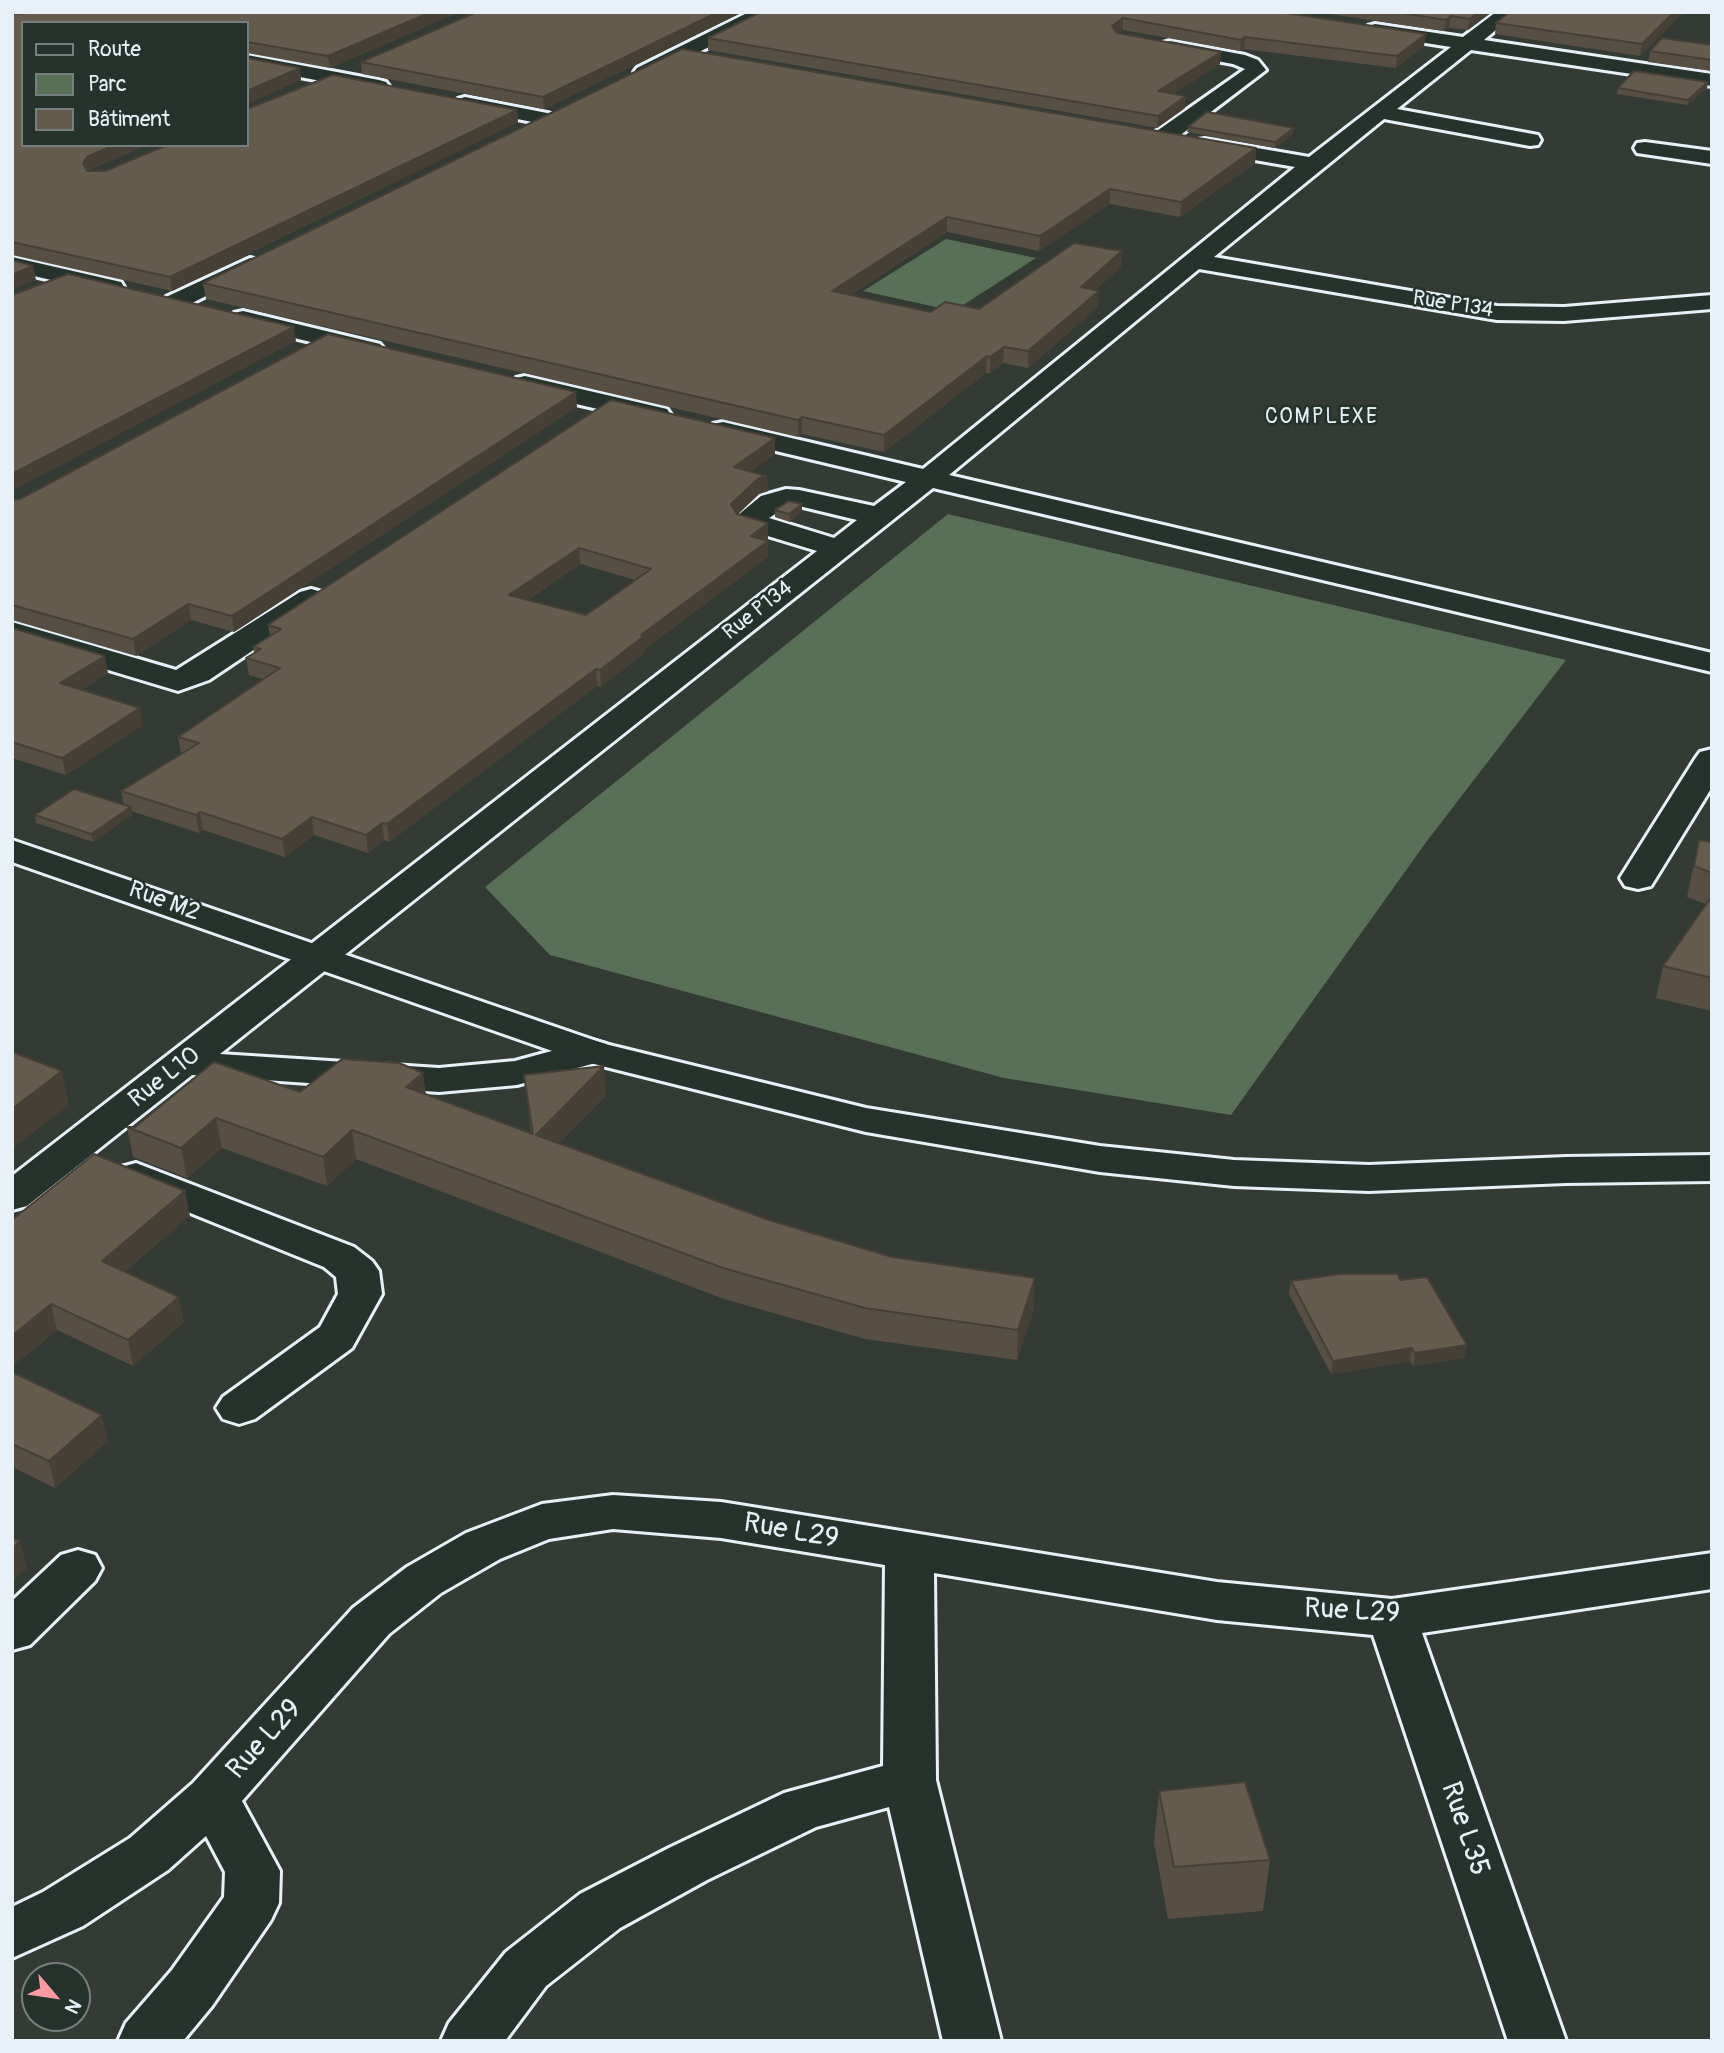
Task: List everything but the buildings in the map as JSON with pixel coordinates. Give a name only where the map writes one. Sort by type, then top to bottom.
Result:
[{"type":"street","points":[[621,83],[764,12]]},
{"type":"street","name":"Rue P134","points":[[316,957],[927,479],[1314,164],[1508,12]]},
{"type":"street","points":[[1350,26],[1712,80]]},
{"type":"street","points":[[1149,43],[1238,59],[1251,64],[1256,70],[1155,136],[1314,164]]},
{"type":"street","points":[[682,54],[709,59]]},
{"type":"street","points":[[248,61],[400,90]]},
{"type":"street","points":[[296,92],[358,66]]},
{"type":"street","points":[[440,98],[547,119]]},
{"type":"street","points":[[510,137],[572,107]]},
{"type":"street","points":[[1382,112],[1530,140]]},
{"type":"street","points":[[1645,148],[1712,158]]},
{"type":"street","points":[[175,302],[274,253]]},
{"type":"street","name":"Rue P134","points":[[1196,261],[1497,313],[1564,314],[1712,302]]},
{"type":"street","points":[[12,264],[393,354]]},
{"type":"street","points":[[34,292],[67,277]]},
{"type":"street","points":[[289,357],[325,338]]},
{"type":"street","points":[[502,378],[1712,663]]},
{"type":"street","points":[[573,425],[607,403]]},
{"type":"street","points":[[838,548],[748,521],[771,502],[786,497],[879,516]]},
{"type":"street","points":[[12,631],[178,681],[198,673],[335,583]]},
{"type":"street","points":[[1638,878],[1712,758]]},
{"type":"street","name":"Rue M2","points":[[12,850],[592,1052],[866,1120],[1100,1159],[1234,1173],[1369,1178],[1566,1170],[1712,1168]]},
{"type":"street","name":"Rue L10","points":[[12,1197],[316,957]]},
{"type":"street","points":[[185,1063],[439,1080],[517,1073],[592,1052]]},
{"type":"street","points":[[73,1150],[339,1257],[357,1271],[360,1294],[336,1337],[239,1408]]},
{"type":"street","name":"Rue L29","points":[[12,1934],[63,1909],[149,1854],[212,1798],[371,1621],[424,1580],[483,1546],[542,1522],[613,1512],[721,1520],[1217,1601],[1392,1618],[1712,1571]]},
{"type":"street","points":[[910,1552],[909,1780],[972,2041]]},
{"type":"street","points":[[12,1631],[78,1568]]},
{"type":"street","name":"Rue L35","points":[[1392,1618],[1537,2041]]},
{"type":"street","points":[[470,2041],[526,1969],[600,1911],[688,1864],[803,1809],[909,1780]]},
{"type":"street","points":[[147,2041],[192,1987],[251,1903],[253,1871],[212,1798]]},
{"type":"green space","points":[[946,239],[1036,258],[954,311],[863,291]]},
{"type":"green space","points":[[948,514],[1566,660],[1427,841],[1231,1115],[1004,1078],[550,955],[485,887]]},
{"type":"district","name":"COMPLEXE","points":[[1322,418]]}]
